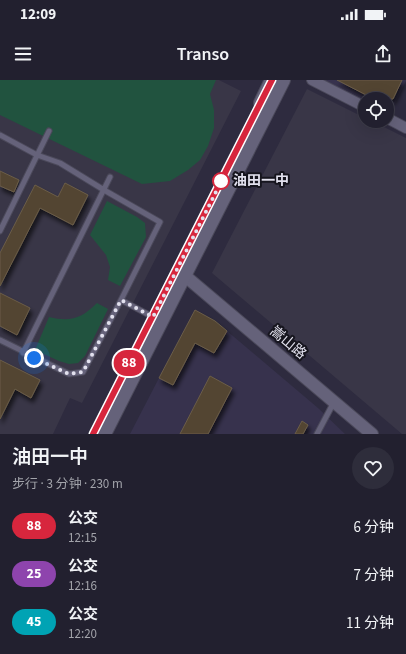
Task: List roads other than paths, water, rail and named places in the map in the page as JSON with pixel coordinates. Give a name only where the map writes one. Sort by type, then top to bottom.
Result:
[{"type":"main road","points":[[93,434],[272,80]]},
{"type":"main road","points":[[104,434],[283,80]]},
{"type":"street","points":[[314,80],[358,103]]},
{"type":"street","points":[[394,122],[406,128]]},
{"type":"street","name":"嵩山路","points":[[184,275],[372,434]]},
{"type":"lane","points":[[0,231],[49,131]]},
{"type":"lane","points":[[0,135],[37,155],[60,164],[160,222],[83,372],[69,374],[23,353],[0,340]]},
{"type":"lane","points":[[23,353],[110,177]]},
{"type":"lane","points":[[121,300],[153,317]]},
{"type":"lane","points":[[317,434],[334,402]]},
{"type":"place","name":"油田一中","points":[[221,181]]}]
